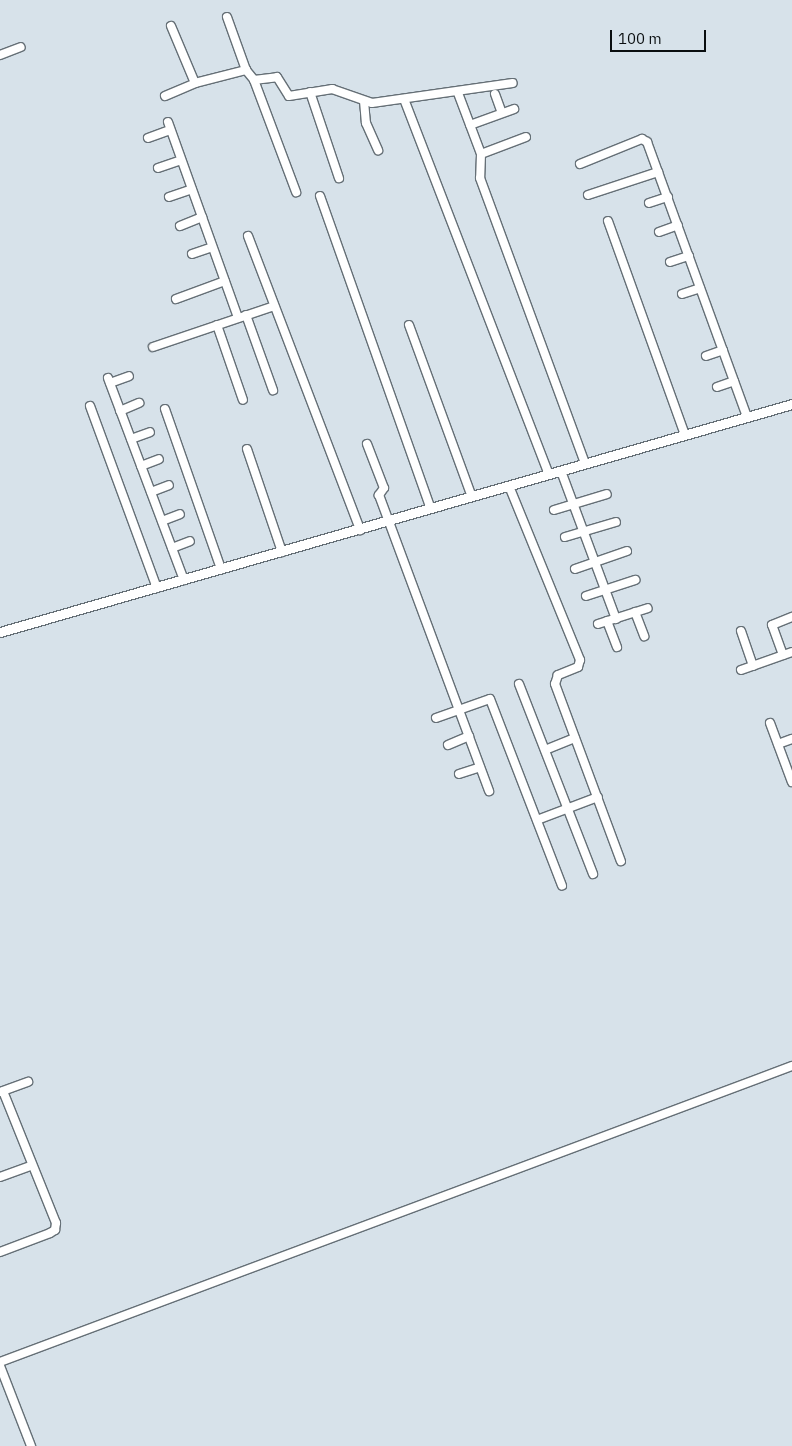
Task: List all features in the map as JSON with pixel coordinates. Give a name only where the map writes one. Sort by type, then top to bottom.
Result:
[{"type":"street","points":[[227,17],[246,70],[254,80],[296,192]]},
{"type":"street","points":[[171,26],[195,83]]},
{"type":"street","points":[[0,55],[21,47]]},
{"type":"street","points":[[165,96],[195,83],[246,70]]},
{"type":"street","points":[[254,80],[277,77],[289,96],[332,89],[364,101],[458,93],[513,83]]},
{"type":"street","points":[[310,92],[339,178]]},
{"type":"street","points":[[458,93],[481,154],[480,178],[585,464]]},
{"type":"street","points":[[495,94],[502,113]]},
{"type":"street","points":[[404,99],[549,475]]},
{"type":"street","points":[[364,101],[366,122],[378,150]]},
{"type":"street","points":[[470,125],[514,109]]},
{"type":"street","points":[[168,122],[238,318]]},
{"type":"street","points":[[148,138],[170,130]]},
{"type":"street","points":[[481,154],[526,137]]},
{"type":"street","points":[[580,164],[644,139],[668,197],[747,417]]},
{"type":"street","points":[[158,168],[181,160]]},
{"type":"street","points":[[588,195],[658,172]]},
{"type":"street","points":[[169,197],[192,189]]},
{"type":"street","points":[[320,196],[431,509]]},
{"type":"street","points":[[649,203],[668,197]]},
{"type":"street","points":[[180,226],[202,217]]},
{"type":"street","points":[[608,220],[685,435]]},
{"type":"street","points":[[659,232],[678,225]]},
{"type":"street","points":[[248,236],[360,530]]},
{"type":"street","points":[[192,254],[212,247]]},
{"type":"street","points":[[670,262],[689,256]]},
{"type":"street","points":[[176,299],[225,281]]},
{"type":"street","points":[[682,294],[700,288]]},
{"type":"street","points":[[153,347],[274,306]]},
{"type":"street","points":[[246,315],[273,390]]},
{"type":"street","points":[[217,325],[243,400]]},
{"type":"street","points":[[409,325],[472,497]]},
{"type":"street","points":[[706,356],[723,350]]},
{"type":"street","points":[[129,376],[109,381],[184,580]]},
{"type":"street","points":[[717,387],[734,381]]},
{"type":"street","points":[[120,411],[139,404]]},
{"type":"street","points":[[0,632],[389,522],[792,404]]},
{"type":"street","points":[[90,406],[157,588]]},
{"type":"street","points":[[165,409],[221,569]]},
{"type":"street","points":[[131,439],[150,432]]},
{"type":"street","points":[[367,444],[384,488],[379,495],[489,791]]},
{"type":"street","points":[[246,449],[282,552]]},
{"type":"street","points":[[141,466],[160,459]]},
{"type":"street","points":[[561,471],[616,618]]},
{"type":"street","points":[[151,492],[169,485]]},
{"type":"street","points":[[509,486],[580,660],[578,667],[555,679],[621,862]]},
{"type":"street","points":[[554,510],[607,494]]},
{"type":"street","points":[[162,521],[180,514]]},
{"type":"street","points":[[565,537],[616,522]]},
{"type":"street","points":[[172,548],[190,541]]},
{"type":"street","points":[[575,569],[627,551]]},
{"type":"street","points":[[586,596],[635,580]]},
{"type":"street","points":[[598,624],[648,608]]},
{"type":"street","points":[[635,612],[644,636]]},
{"type":"street","points":[[783,655],[772,625],[792,617]]},
{"type":"street","points":[[607,621],[617,647]]},
{"type":"street","points":[[741,631],[753,666]]},
{"type":"street","points":[[741,670],[792,652]]},
{"type":"street","points":[[519,684],[593,874]]},
{"type":"street","points":[[436,718],[490,699],[562,886]]},
{"type":"street","points":[[770,723],[792,782]]},
{"type":"street","points":[[448,745],[469,736]]},
{"type":"street","points":[[545,750],[575,738]]},
{"type":"street","points":[[778,744],[792,739]]},
{"type":"street","points":[[459,774],[480,767]]},
{"type":"street","points":[[536,820],[598,797]]},
{"type":"street","points":[[31,1446],[0,1364],[792,1066]]},
{"type":"street","points":[[0,1252],[56,1228],[2,1091],[28,1082]]},
{"type":"street","points":[[0,1177],[31,1166]]}]
